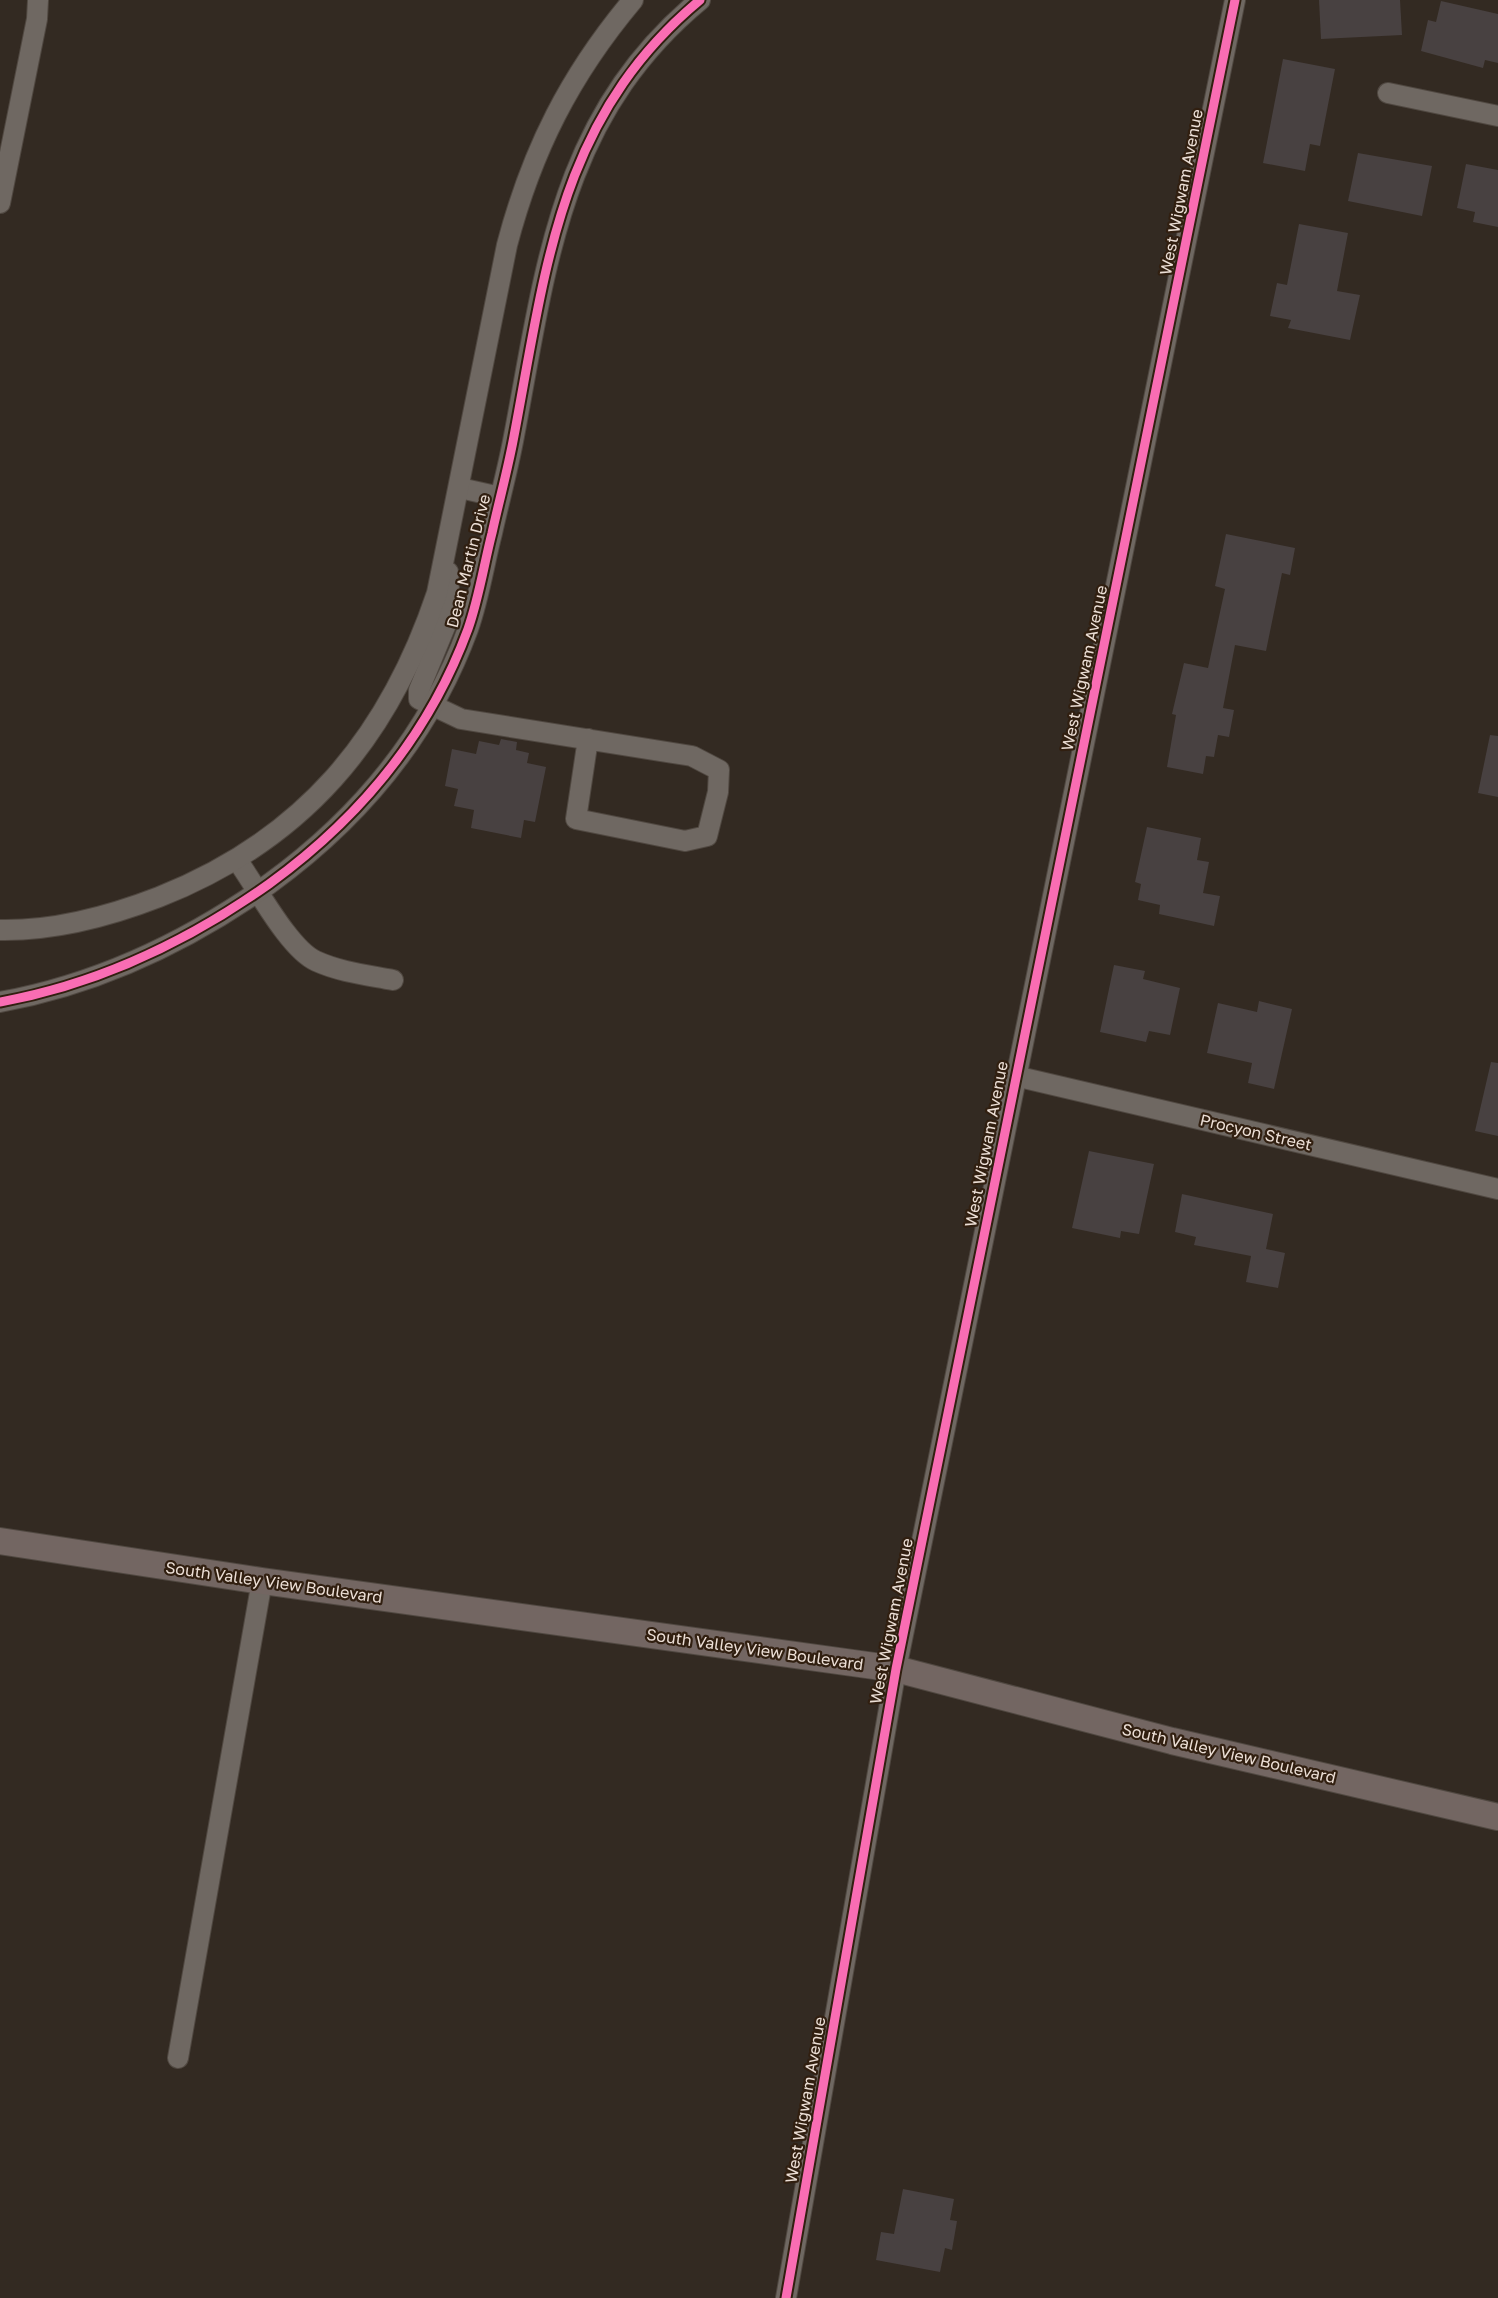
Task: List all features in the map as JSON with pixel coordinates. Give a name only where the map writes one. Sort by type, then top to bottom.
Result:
[{"type":"main road","name":"South Valley View Boulevard","points":[[0,1541],[262,1581],[896,1668],[1172,1741],[1498,1817]]},
{"type":"street","points":[[0,203],[8,121],[38,0]]},
{"type":"street","name":"Dean Martin Drive","points":[[0,930],[89,920],[129,909],[192,884],[237,860],[270,837],[330,784],[389,705],[426,627],[447,551],[507,244],[529,171],[544,134],[584,62],[633,0]]},
{"type":"street","name":"Dean Martin Drive","points":[[0,1002],[46,993],[134,963],[259,890],[303,859],[339,828],[406,751],[454,665],[470,625],[513,440],[539,294],[557,224],[574,171],[616,90],[641,56],[700,0]]},
{"type":"street","name":"West Wigwam Avenue","points":[[786,2298],[896,1668],[1235,0]]},
{"type":"street","points":[[1388,93],[1498,116]]},
{"type":"street","points":[[460,488],[500,497]]},
{"type":"street","points":[[447,551],[450,609],[447,622],[419,690],[419,699],[461,719],[588,739],[692,756],[719,770],[718,792],[706,836],[685,841],[576,819],[588,739]]},
{"type":"street","points":[[237,860],[294,944],[314,960],[345,971],[393,980]]},
{"type":"street","name":"Procyon Street","points":[[1015,1076],[1498,1189]]},
{"type":"street","points":[[178,2058],[262,1581]]},
{"type":"building","points":[[1319,0],[1400,0],[1402,35],[1321,39]]},
{"type":"building","points":[[1441,1],[1498,14],[1498,63],[1485,60],[1483,68],[1421,51],[1428,20],[1436,22]]},
{"type":"building","points":[[1283,59],[1335,69],[1320,146],[1310,144],[1305,171],[1263,163]]},
{"type":"building","points":[[1358,153],[1432,166],[1422,216],[1348,201]]},
{"type":"building","points":[[1466,164],[1498,170],[1498,227],[1473,222],[1475,212],[1457,208]]},
{"type":"building","points":[[1299,224],[1348,233],[1337,291],[1360,295],[1350,340],[1288,328],[1291,320],[1270,316],[1277,283],[1287,285]]},
{"type":"building","points":[[1226,534],[1295,548],[1290,575],[1282,573],[1266,651],[1235,645],[1223,708],[1234,710],[1229,737],[1218,735],[1214,757],[1206,756],[1203,774],[1167,767],[1176,715],[1172,714],[1184,663],[1208,668],[1225,589],[1215,586]]},
{"type":"building","points":[[1490,735],[1498,736],[1498,797],[1478,793]]},
{"type":"building","points":[[501,739],[517,742],[516,750],[529,753],[527,763],[546,767],[535,822],[524,820],[521,838],[471,828],[474,810],[454,806],[458,789],[445,786],[452,749],[476,754],[479,741],[499,745]]},
{"type":"building","points":[[1147,827],[1201,838],[1197,860],[1209,862],[1203,893],[1220,896],[1214,926],[1159,914],[1160,905],[1138,900],[1141,884],[1135,882]]},
{"type":"building","points":[[1114,965],[1145,971],[1143,979],[1180,988],[1170,1035],[1149,1031],[1146,1042],[1100,1032]]},
{"type":"building","points":[[1259,1001],[1292,1009],[1274,1089],[1248,1083],[1252,1063],[1207,1053],[1218,1003],[1257,1012]]},
{"type":"building","points":[[1491,1062],[1498,1063],[1498,1136],[1475,1131]]},
{"type":"building","points":[[1089,1151],[1154,1164],[1139,1234],[1121,1231],[1120,1238],[1072,1228]]},
{"type":"building","points":[[1182,1194],[1273,1214],[1266,1249],[1285,1253],[1278,1288],[1246,1282],[1251,1256],[1194,1245],[1196,1237],[1175,1232]]},
{"type":"building","points":[[903,2189],[954,2199],[950,2220],[957,2221],[952,2250],[945,2248],[940,2272],[876,2260],[881,2232],[894,2234]]},
{"type":"cycle path","points":[[0,1002],[37,994],[107,972],[174,942],[238,905],[269,884],[333,831],[388,772],[412,739],[452,668],[472,617],[509,461],[550,255],[566,199],[588,145],[616,94],[653,45],[700,0]]},
{"type":"cycle path","points":[[786,2298],[896,1669],[1235,0]]}]
